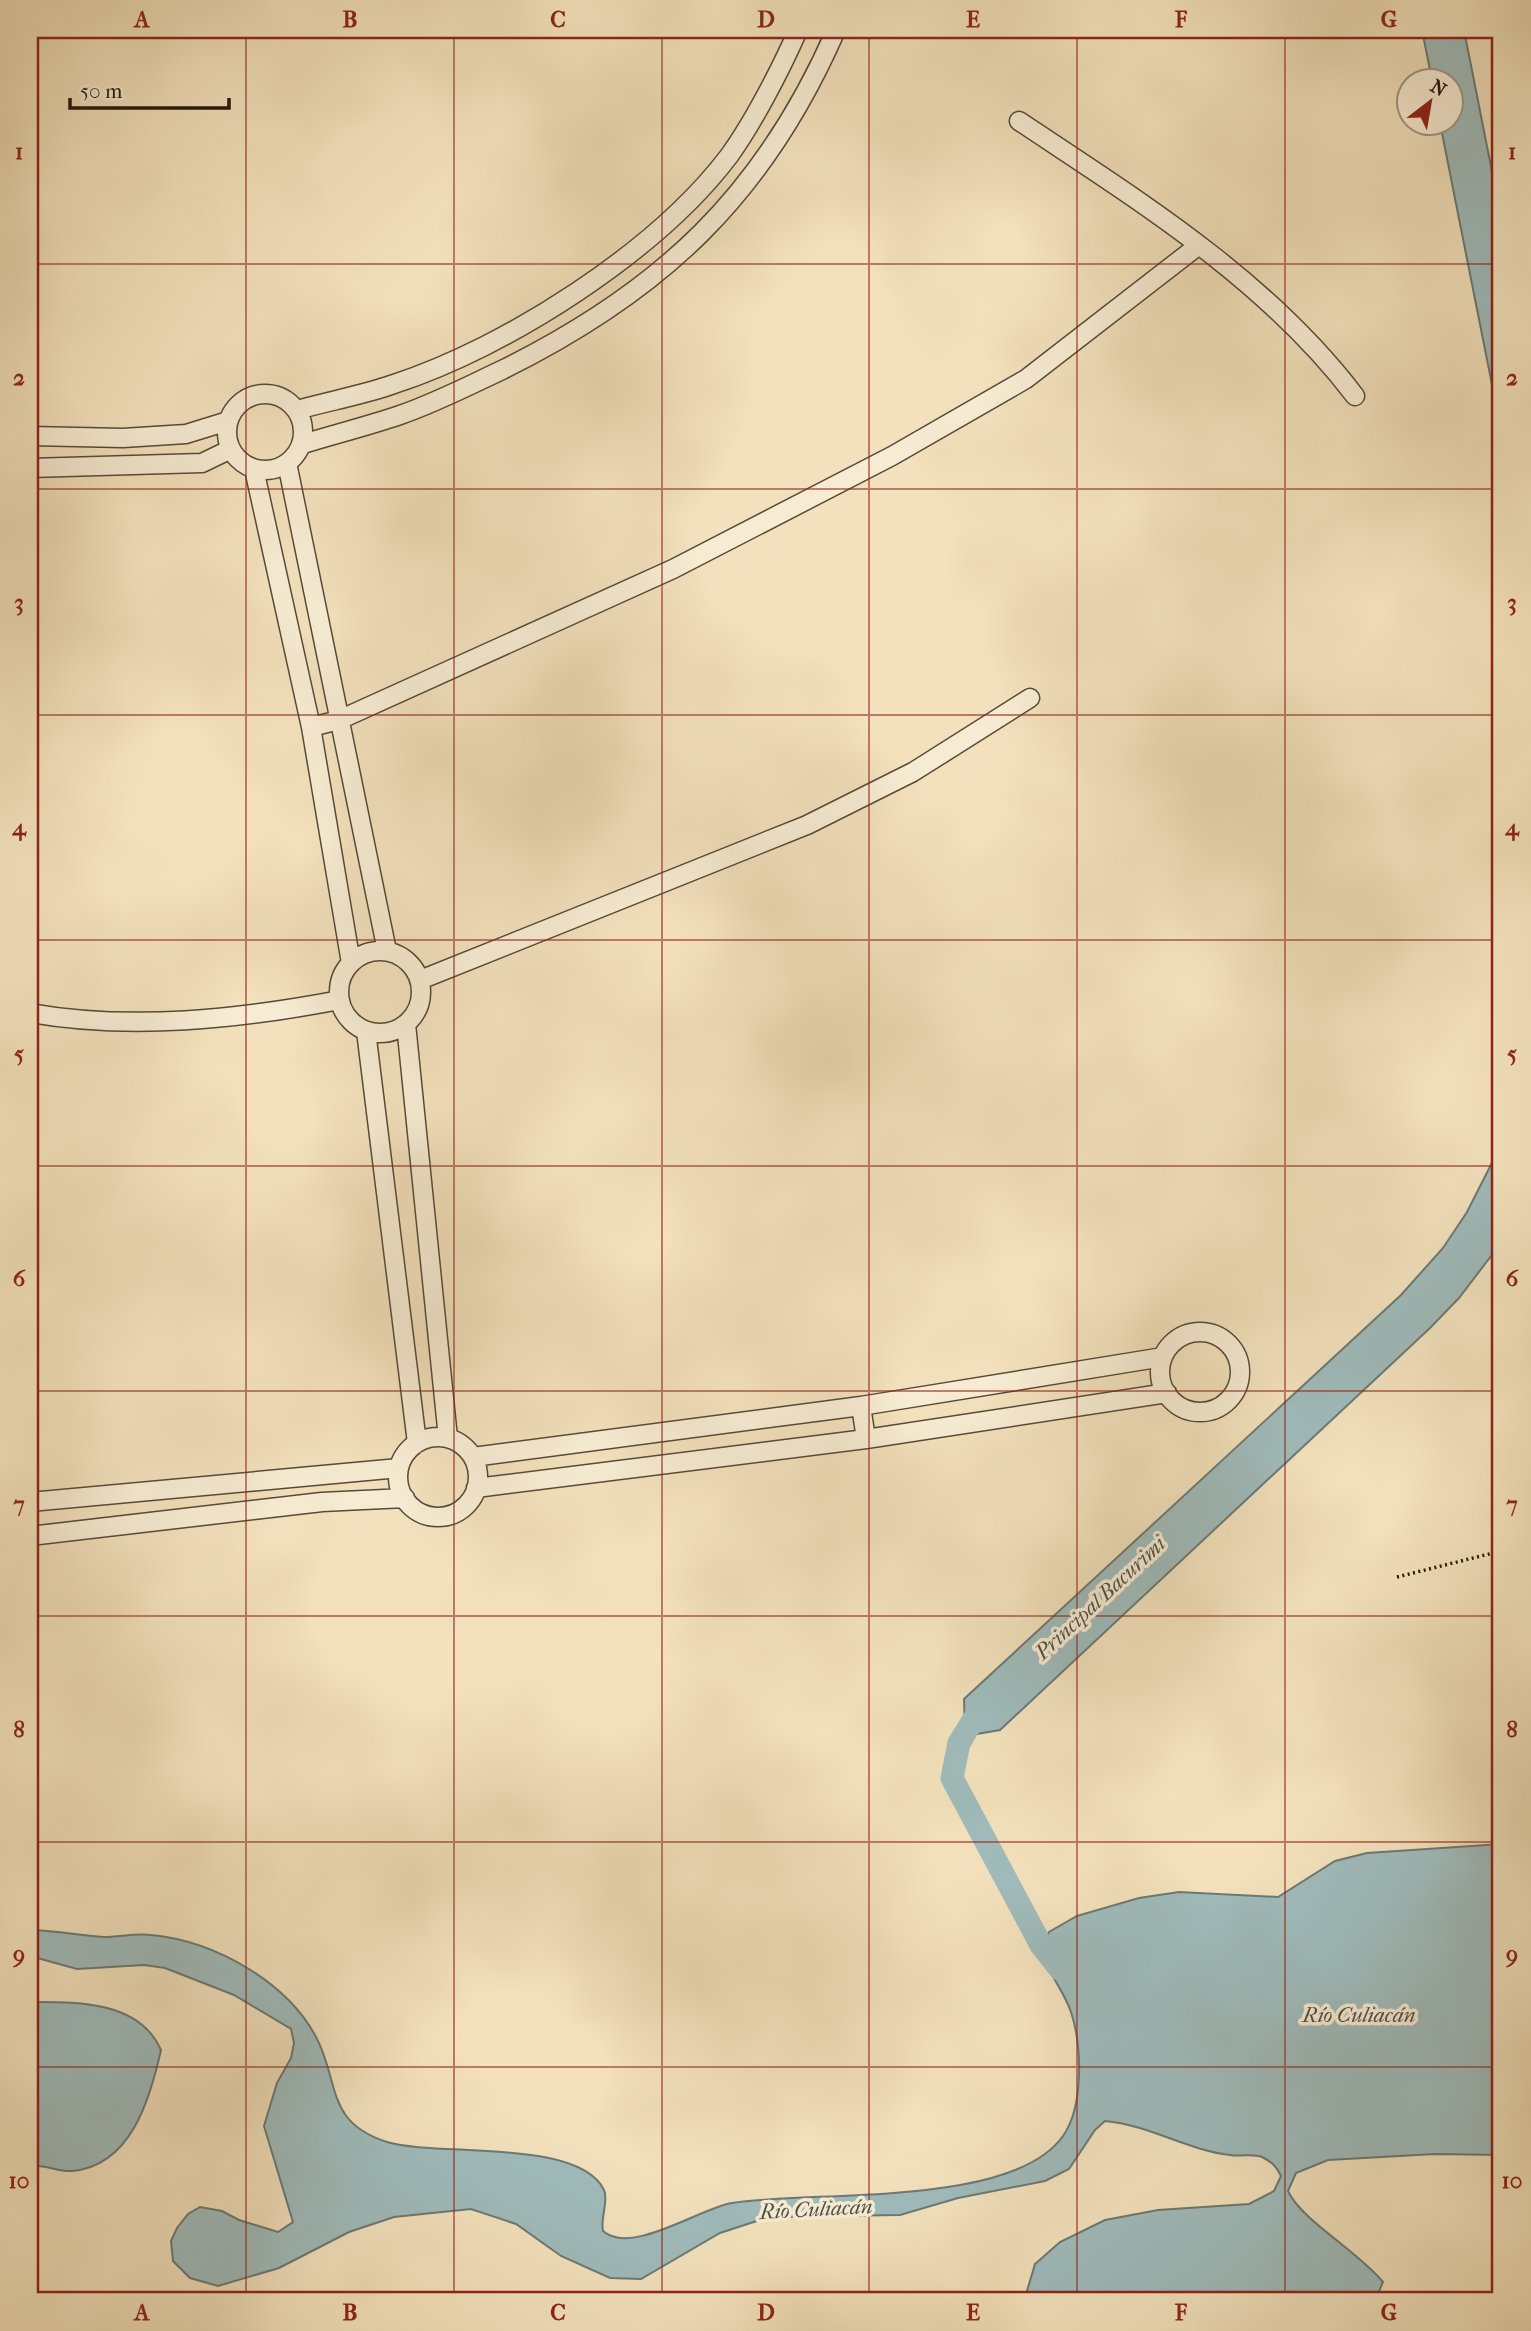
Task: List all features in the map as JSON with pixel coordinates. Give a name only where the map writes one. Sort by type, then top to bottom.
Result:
[{"type":"street","points":[[297,410],[395,384],[471,352],[564,300],[649,237],[698,190],[729,155],[798,30]]},
{"type":"street","points":[[303,444],[303,425],[297,410],[277,395],[264,393],[241,401],[228,421],[226,433],[231,449],[243,464],[266,471],[287,463],[303,444],[399,415],[453,394],[537,353],[584,326],[664,270],[723,212],[758,170],[794,114],[836,30]]},
{"type":"street","points":[[1019,121],[1199,245],[1300,329],[1355,396]]},
{"type":"street","points":[[698,190],[723,212]]},
{"type":"street","points":[[311,727],[339,720],[673,569],[892,456],[1026,379],[1199,245]]},
{"type":"street","points":[[30,436],[122,439],[187,434],[228,421]]},
{"type":"street","points":[[30,468],[202,463],[231,449]]},
{"type":"street","points":[[287,463],[387,951]]},
{"type":"street","points":[[254,469],[311,727],[351,963]]},
{"type":"street","points":[[420,980],[807,825],[913,772],[1030,698]]},
{"type":"street","points":[[387,951],[410,963],[420,980],[421,1001],[406,1024],[380,1033],[366,1031],[350,1018],[340,1000],[343,974],[361,955],[387,951]]},
{"type":"street","points":[[30,1013],[126,1022],[180,1020],[284,1010],[340,1000]]},
{"type":"street","points":[[406,1024],[448,1438]]},
{"type":"street","points":[[366,1031],[417,1443]]},
{"type":"street","points":[[1210,1333],[1233,1349],[1241,1375],[1230,1400],[1219,1408],[1205,1412],[1181,1407],[1167,1394],[1160,1376],[1163,1357],[1174,1342],[1184,1335],[1210,1333]]},
{"type":"street","points":[[473,1457],[861,1406],[1163,1357]]},
{"type":"street","points":[[476,1488],[866,1439],[1167,1394]]},
{"type":"street","points":[[861,1406],[866,1439]]},
{"type":"street","points":[[434,1437],[448,1438],[461,1444],[473,1457],[479,1480],[476,1488],[467,1504],[443,1517],[418,1512],[405,1498],[398,1481],[403,1456],[417,1443],[434,1437]]},
{"type":"street","points":[[30,1502],[399,1468]]},
{"type":"street","points":[[30,1536],[322,1503],[405,1498]]},
{"type":"path","points":[[1397,1577],[1501,1551]]},
{"type":"water","points":[[1422,30],[1464,30],[1501,217],[1501,430],[1443,136],[1464,136],[1464,66],[1429,66]]},
{"type":"water","points":[[1501,1145],[1501,1243],[1459,1298],[1000,1730],[965,1736],[964,1699],[1401,1295],[1443,1248],[1467,1212]]},
{"type":"water","name":"Río Culiacán","points":[[1501,1844],[1501,2155],[1435,2154],[1328,2160],[1296,2173],[1288,2191],[1305,2213],[1383,2282],[1375,2301],[1024,2301],[1035,2264],[1060,2242],[1105,2220],[1158,2210],[1249,2204],[1274,2191],[1281,2176],[1276,2167],[1258,2156],[1214,2152],[1137,2127],[1105,2121],[1095,2130],[1069,2169],[1045,2181],[958,2198],[900,2215],[769,2217],[720,2233],[641,2279],[610,2278],[561,2256],[516,2224],[471,2209],[394,2217],[349,2232],[279,2268],[218,2286],[190,2278],[173,2261],[171,2241],[188,2214],[200,2207],[222,2211],[239,2220],[278,2232],[293,2222],[264,2126],[277,2083],[291,2058],[294,2043],[291,2029],[234,1995],[165,1968],[144,1965],[77,1969],[30,1956],[30,1930],[104,1937],[151,1935],[200,1946],[225,1956],[270,1984],[306,2021],[319,2043],[338,2102],[354,2125],[387,2142],[505,2152],[567,2163],[590,2174],[604,2190],[606,2199],[603,2231],[615,2237],[630,2238],[666,2228],[732,2203],[910,2192],[1001,2175],[1038,2159],[1063,2136],[1070,2123],[1075,2109],[1079,2076],[1077,2041],[1071,2012],[1046,1963],[1041,1945],[1049,1932],[1077,1916],[1139,1898],[1179,1892],[1278,1897],[1335,1861],[1367,1853]]},
{"type":"water","points":[[30,2002],[86,2004],[122,2013],[138,2021],[151,2034],[161,2050],[151,2089],[134,2127],[109,2157],[92,2166],[67,2171],[30,2166]]},
{"type":"waterway","name":"Principal Bacurimi","points":[[980,1709],[959,1743],[952,1778],[1041,1945],[1060,1969]]}]
